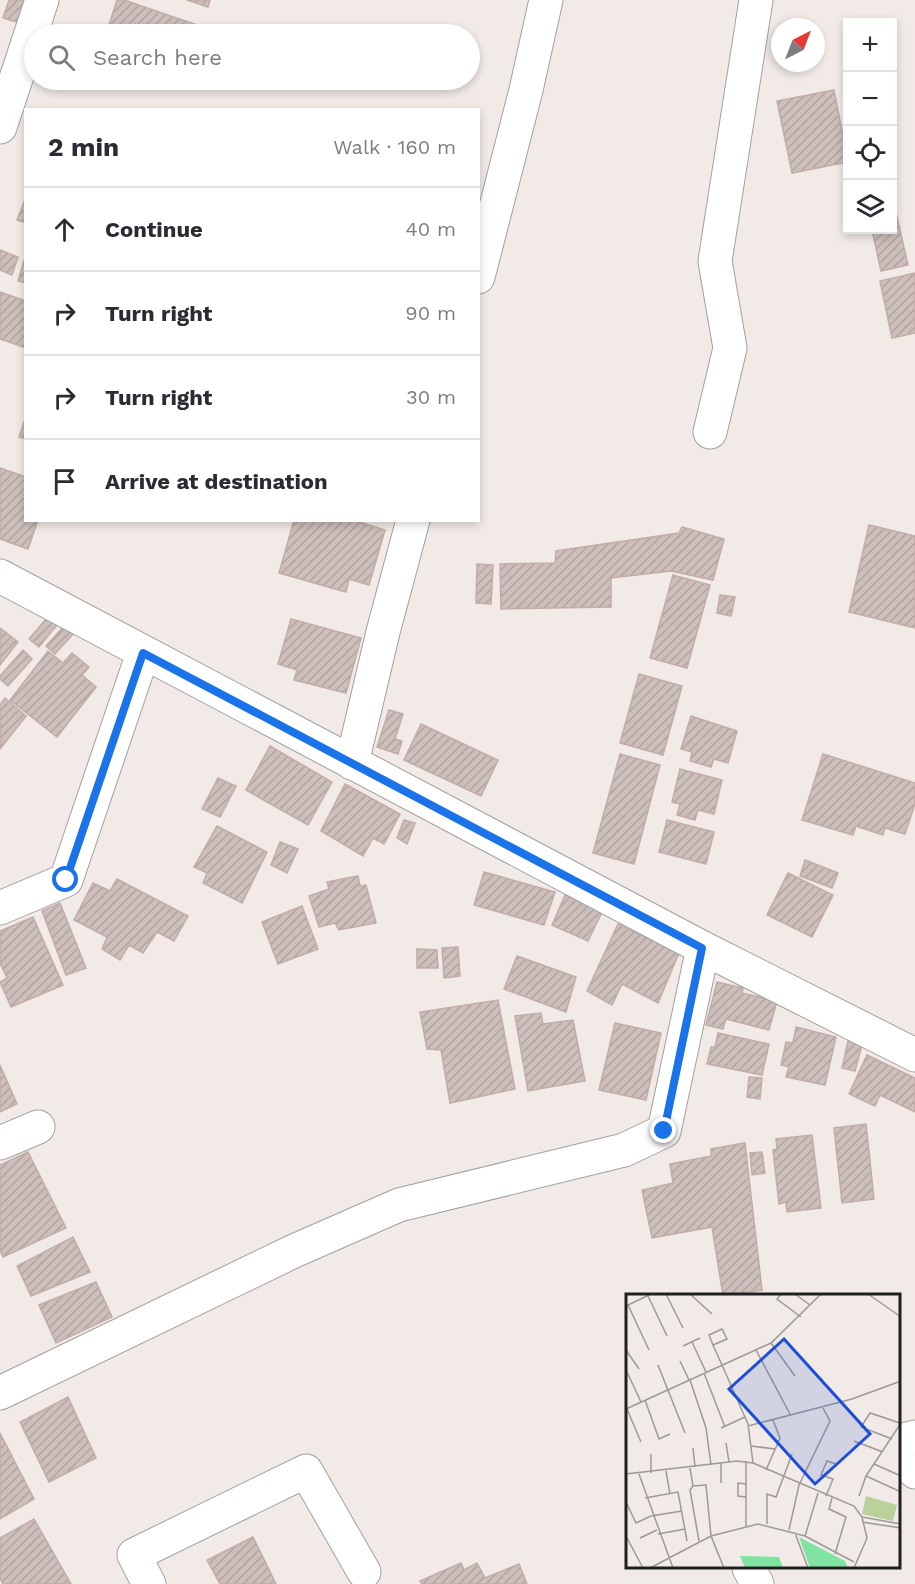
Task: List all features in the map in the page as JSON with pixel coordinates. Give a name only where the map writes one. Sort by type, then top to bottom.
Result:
[{"type":"street","points":[[34,24],[42,0]]},
{"type":"street","points":[[480,269],[526,90],[546,0]]},
{"type":"street","points":[[710,432],[730,348],[715,261],[756,0]]},
{"type":"street","points":[[0,127],[24,54]]},
{"type":"street","points":[[352,763],[383,632],[412,522]]},
{"type":"street","points":[[0,576],[702,948],[915,1055]]},
{"type":"street","points":[[0,908],[66,880],[143,653]]},
{"type":"street","points":[[0,1393],[294,1251],[399,1205],[624,1150],[664,1131],[702,948]]},
{"type":"street","points":[[0,1143],[38,1127]]},
{"type":"street","points":[[900,1441],[915,1437]]},
{"type":"street","points":[[900,1443],[915,1472]]},
{"type":"street","points":[[149,1584],[134,1555],[306,1471],[364,1572]]},
{"type":"street","points":[[750,1569],[757,1584]]},
{"type":"building","points":[[9,0],[25,0],[17,22],[3,18]]},
{"type":"building","points":[[117,0],[124,0],[194,24],[109,24]]},
{"type":"building","points":[[187,0],[210,0],[208,7]]},
{"type":"building","points":[[834,90],[843,136],[843,163],[792,173],[777,101]]},
{"type":"building","points":[[24,202],[24,222],[17,220]]},
{"type":"building","points":[[897,217],[908,265],[881,271],[873,234],[897,234]]},
{"type":"building","points":[[0,250],[18,257],[12,275],[0,270]]},
{"type":"building","points":[[24,261],[24,282],[18,281]]},
{"type":"building","points":[[915,273],[915,333],[892,338],[880,281]]},
{"type":"building","points":[[0,292],[24,300],[24,347],[0,339]]},
{"type":"building","points":[[24,422],[24,438],[19,437]]},
{"type":"building","points":[[0,468],[24,476],[24,522],[37,522],[28,549],[0,539]]},
{"type":"building","points":[[293,522],[359,522],[385,530],[369,585],[349,579],[346,592],[279,573]]},
{"type":"building","points":[[869,525],[915,536],[915,628],[849,612]]},
{"type":"building","points":[[682,527],[724,539],[713,580],[671,571],[611,578],[611,607],[501,609],[500,564],[555,563],[556,551],[679,533]]},
{"type":"building","points":[[477,564],[493,565],[491,604],[476,603]]},
{"type":"building","points":[[673,575],[710,585],[687,668],[650,658]]},
{"type":"building","points":[[720,595],[735,597],[731,616],[717,613]]},
{"type":"building","points":[[47,618],[57,625],[39,647],[29,639]]},
{"type":"building","points":[[291,619],[361,638],[346,693],[294,680],[297,670],[278,664]]},
{"type":"building","points":[[64,626],[73,634],[55,654],[46,646]]},
{"type":"building","points":[[0,628],[18,642],[0,665]]},
{"type":"building","points":[[23,650],[32,659],[8,686],[0,679],[0,676]]},
{"type":"building","points":[[48,651],[63,663],[72,653],[89,667],[82,675],[96,687],[57,737],[10,700]]},
{"type":"building","points":[[639,674],[682,686],[663,755],[620,743]]},
{"type":"building","points":[[5,698],[26,716],[0,749],[0,705]]},
{"type":"building","points":[[389,710],[403,714],[395,739],[402,741],[398,754],[377,747]]},
{"type":"building","points":[[691,716],[737,731],[728,763],[714,759],[711,767],[690,761],[692,752],[681,749]]},
{"type":"building","points":[[421,724],[498,760],[481,796],[404,760]]},
{"type":"building","points":[[270,746],[332,782],[308,825],[246,790]]},
{"type":"building","points":[[620,754],[660,765],[634,864],[593,853]]},
{"type":"building","points":[[823,754],[915,783],[915,804],[905,834],[885,828],[883,835],[856,826],[853,835],[802,820]]},
{"type":"building","points":[[680,769],[722,780],[714,814],[698,810],[695,820],[677,815],[680,804],[672,802]]},
{"type":"building","points":[[218,778],[236,786],[220,817],[202,809]]},
{"type":"building","points":[[345,784],[400,814],[384,844],[373,838],[363,856],[321,831]]},
{"type":"building","points":[[404,820],[415,823],[407,844],[397,838]]},
{"type":"building","points":[[667,820],[714,832],[706,864],[659,852]]},
{"type":"building","points":[[217,826],[267,852],[242,903],[203,883],[207,873],[194,867]]},
{"type":"building","points":[[280,842],[298,849],[287,873],[271,865]]},
{"type":"building","points":[[805,860],[838,873],[832,888],[800,876]]},
{"type":"building","points":[[484,872],[555,892],[544,925],[474,905]]},
{"type":"building","points":[[788,873],[833,895],[812,937],[767,915]]},
{"type":"building","points":[[358,876],[360,886],[366,885],[376,923],[339,930],[335,923],[319,927],[309,896],[329,889],[327,882]]},
{"type":"building","points":[[117,879],[188,916],[174,941],[157,932],[143,953],[129,945],[120,960],[102,949],[107,937],[74,920],[93,883],[110,891]]},
{"type":"building","points":[[565,895],[602,912],[588,941],[552,925]]},
{"type":"building","points":[[60,903],[86,968],[66,975],[42,911]]},
{"type":"building","points":[[302,906],[318,949],[278,964],[262,922]]},
{"type":"building","points":[[33,917],[63,985],[11,1007],[0,982],[7,978],[0,963],[0,931]]},
{"type":"building","points":[[618,924],[679,953],[658,1003],[622,984],[612,1005],[587,991]]},
{"type":"building","points":[[458,947],[460,976],[444,978],[442,948]]},
{"type":"building","points":[[417,949],[437,950],[438,968],[417,968]]},
{"type":"building","points":[[517,956],[576,977],[566,1012],[504,989]]},
{"type":"building","points":[[717,982],[743,988],[742,993],[777,1001],[769,1030],[726,1019],[723,1029],[706,1025]]},
{"type":"building","points":[[498,1000],[515,1089],[450,1103],[441,1050],[427,1049],[420,1012]]},
{"type":"building","points":[[541,1013],[543,1024],[573,1020],[585,1081],[528,1091],[515,1016]]},
{"type":"building","points":[[615,1023],[661,1033],[646,1100],[599,1090]]},
{"type":"building","points":[[796,1027],[836,1037],[825,1085],[786,1077],[789,1067],[781,1065],[786,1042],[793,1043]]},
{"type":"building","points":[[718,1033],[769,1044],[762,1075],[707,1064],[711,1047],[715,1047]]},
{"type":"building","points":[[848,1041],[862,1045],[855,1071],[842,1068]]},
{"type":"building","points":[[867,1055],[915,1078],[915,1112],[880,1095],[875,1106],[849,1094]]},
{"type":"building","points":[[0,1065],[17,1104],[0,1112]]},
{"type":"building","points":[[749,1077],[762,1078],[760,1099],[747,1097]]},
{"type":"building","points":[[866,1124],[874,1199],[842,1203],[834,1128]]},
{"type":"building","points":[[812,1135],[821,1208],[787,1212],[786,1202],[779,1204],[773,1150],[777,1149],[776,1139]]},
{"type":"building","points":[[745,1143],[762,1290],[723,1294],[712,1227],[652,1238],[642,1190],[673,1183],[670,1164],[711,1156],[711,1149]]},
{"type":"building","points":[[28,1152],[66,1228],[3,1257],[0,1250],[0,1165]]},
{"type":"building","points":[[762,1152],[765,1173],[752,1175],[750,1153]]},
{"type":"building","points":[[73,1237],[90,1272],[31,1296],[17,1266]]},
{"type":"building","points":[[96,1282],[112,1317],[56,1343],[39,1305]]},
{"type":"building","points":[[68,1397],[96,1458],[49,1482],[20,1422]]},
{"type":"building","points":[[0,1433],[34,1499],[0,1519]]},
{"type":"building","points":[[34,1519],[71,1584],[3,1584],[0,1578],[0,1538]]},
{"type":"building","points":[[253,1537],[276,1584],[220,1584],[207,1560]]},
{"type":"building","points":[[461,1563],[464,1570],[477,1563],[485,1578],[519,1564],[527,1584],[422,1584],[420,1581]]},
{"type":"route","points":[[66,880],[143,653],[702,948],[664,1131]]}]
